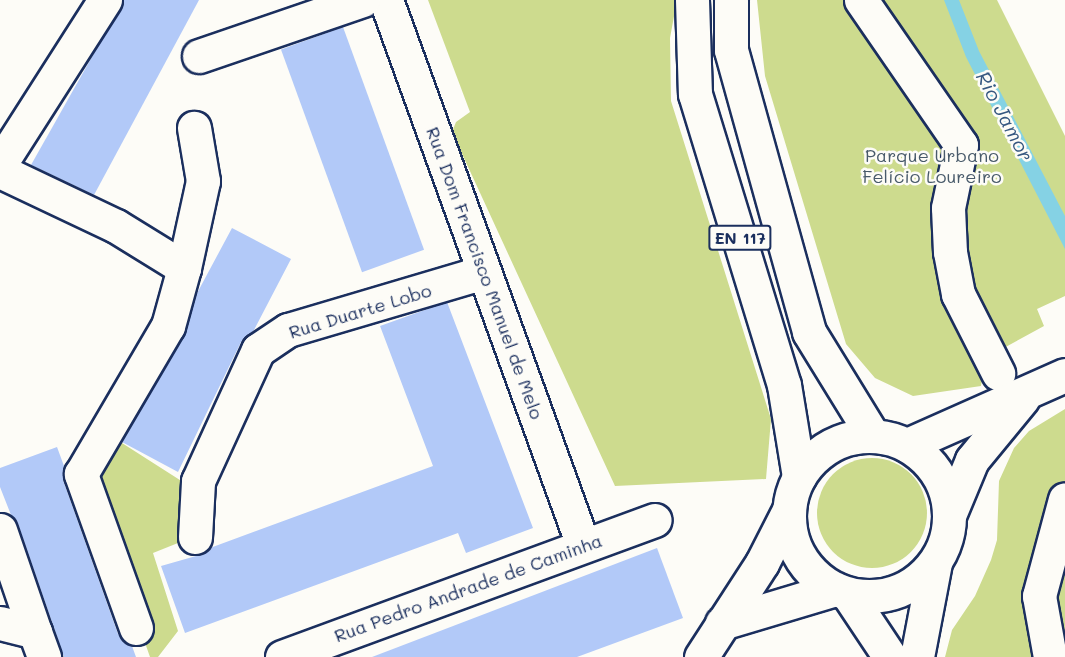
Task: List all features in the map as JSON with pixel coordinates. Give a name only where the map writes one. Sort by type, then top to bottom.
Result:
[{"type":"street","points":[[0,164],[105,0]]},
{"type":"street","points":[[199,56],[363,0]]},
{"type":"street","name":"Rua Dom Francisco Manuel de Melo","points":[[386,0],[584,545]]},
{"type":"street","name":"EN 117","points":[[692,0],[695,94],[784,385],[799,477],[789,510],[791,534],[800,557],[814,575],[842,592],[873,597],[896,592],[918,580],[935,563]]},
{"type":"street","name":"EN 117","points":[[731,0],[731,50],[809,332],[873,436]]},
{"type":"street","points":[[861,0],[962,145],[948,208],[950,252],[958,294],[998,373]]},
{"type":"street","points":[[136,628],[81,474],[168,326],[184,268],[203,181],[194,128]]},
{"type":"street","points":[[0,171],[116,226],[184,268]]},
{"type":"street","name":"Rua Duarte Lobo","points":[[195,537],[198,481],[258,350],[288,330],[484,272]]},
{"type":"street","points":[[907,445],[1065,375]]},
{"type":"street","points":[[950,513],[972,460],[1026,394]]},
{"type":"street","name":"EN 117","points":[[799,477],[830,446],[851,438],[873,436],[907,445],[929,462],[944,485],[950,513],[947,539],[935,563],[917,657]]},
{"type":"street","points":[[1050,657],[1039,596],[1065,499]]},
{"type":"street","points":[[701,657],[762,563],[789,510]]},
{"type":"street","name":"Rua Pedro Andrade de Caminha","points":[[282,657],[326,650],[584,545],[655,520]]},
{"type":"street","points":[[0,530],[40,644]]},
{"type":"street","points":[[722,623],[842,592]]},
{"type":"street","name":"EN 117","points":[[842,592],[890,657]]},
{"type":"street","points":[[0,623],[40,644]]},
{"type":"green space","points":[[428,0],[677,0],[670,38],[671,101],[771,419],[766,479],[615,486],[452,132],[456,122],[470,112]]},
{"type":"green space","name":"Parque Urbano Felício Loureiro","points":[[757,0],[997,0],[1065,136],[1065,296],[1037,309],[1044,326],[980,361],[984,368],[981,386],[913,396],[875,378],[846,344],[765,76]]},
{"type":"green space","points":[[1065,409],[1065,657],[945,657],[952,630],[975,596],[991,560],[997,540],[999,481],[1014,448],[1029,431]]},
{"type":"green space","points":[[111,436],[183,482],[188,539],[153,553],[178,631],[158,657],[150,657],[86,475]]},
{"type":"green space","points":[[872,458],[893,462],[911,474],[923,492],[927,513],[923,534],[911,552],[893,564],[872,568],[851,564],[833,552],[821,534],[817,513],[821,492],[833,474],[851,462]]},
{"type":"water","name":"Rio Jamor","points":[[944,0],[959,0],[979,51],[1065,216],[1065,249],[966,57]]},
{"type":"building","points":[[124,0],[199,0],[94,195],[31,165]]},
{"type":"building","points":[[343,27],[424,250],[362,272],[281,50]]},
{"type":"building","points":[[232,228],[291,259],[254,330],[241,342],[178,472],[122,442],[184,336],[195,297]]},
{"type":"building","points":[[447,302],[533,528],[466,553],[458,533],[185,633],[161,566],[203,554],[210,548],[433,466],[380,326]]},
{"type":"building","points":[[57,447],[64,466],[63,480],[118,634],[132,646],[136,657],[64,657],[18,524],[11,515],[0,487],[0,468]]},
{"type":"building","points":[[657,548],[683,618],[577,657],[372,657]]}]
